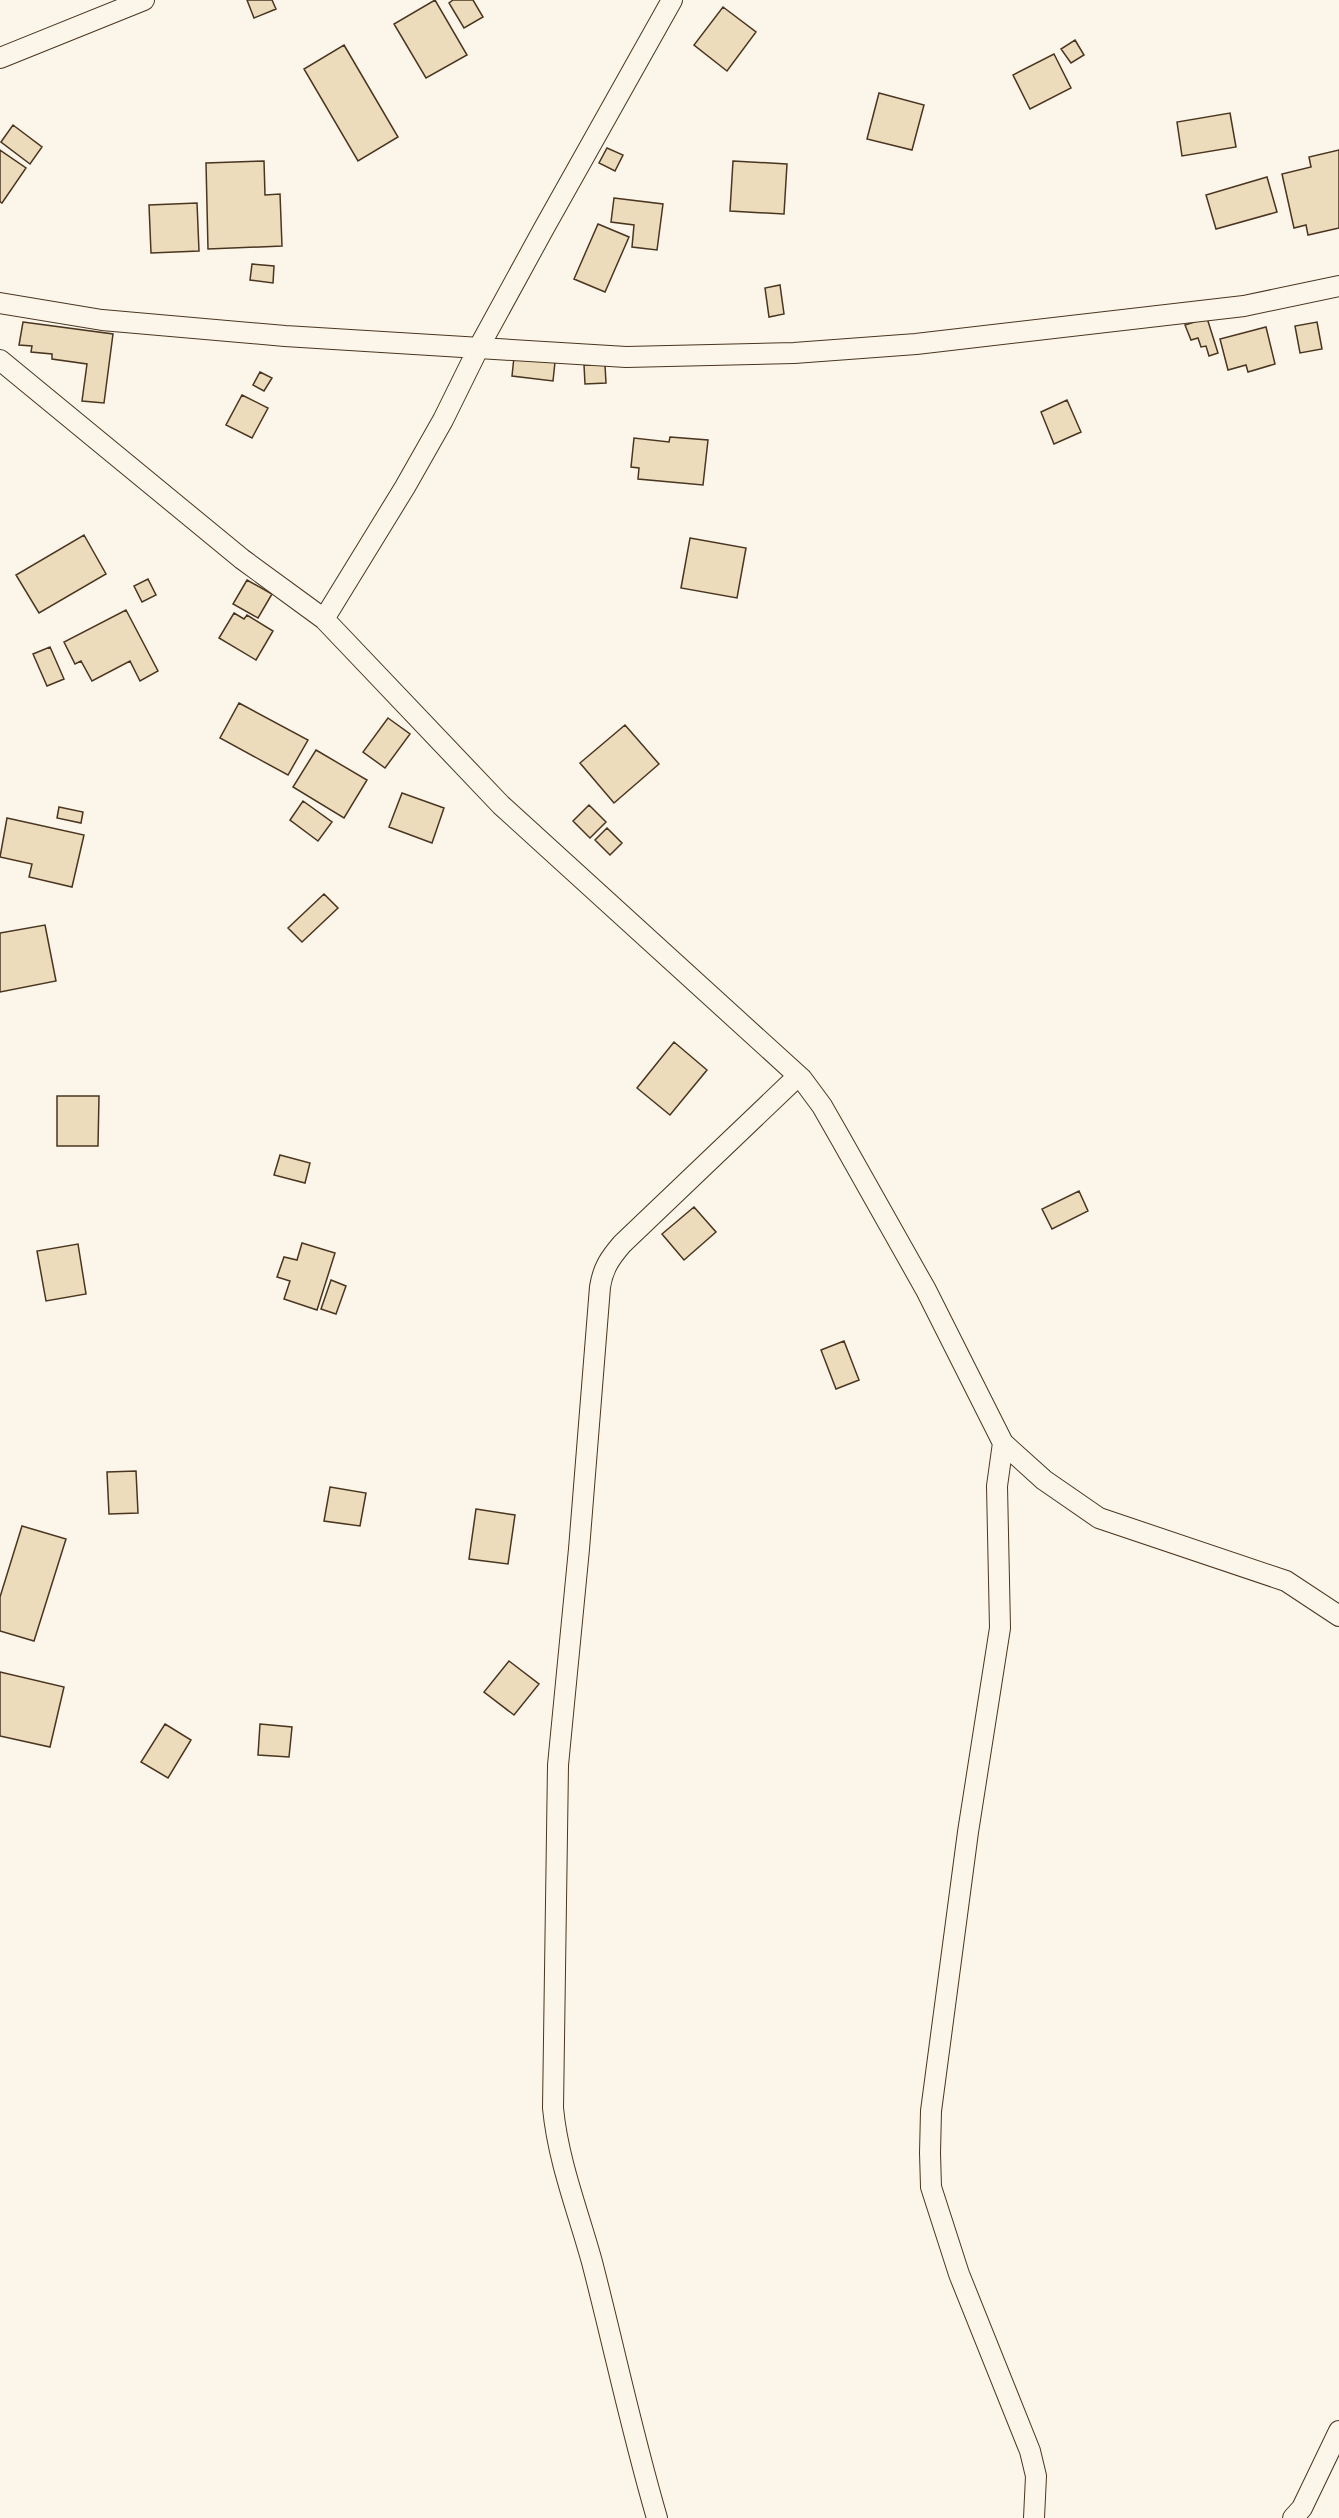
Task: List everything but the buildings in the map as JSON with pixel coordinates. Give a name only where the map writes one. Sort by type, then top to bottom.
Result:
[{"type":"street","points":[[0,58],[144,0]]},
{"type":"street","points":[[324,619],[405,488],[443,420],[479,347],[672,0]]},
{"type":"street","points":[[0,303],[102,320],[285,336],[626,357],[794,353],[915,344],[1244,306],[1339,286]]},
{"type":"street","points":[[0,360],[242,559],[324,619],[501,805],[798,1076],[822,1106],[921,1280],[1002,1443],[1044,1480],[1100,1518],[1286,1581],[1339,1616]]},
{"type":"street","points":[[657,2518],[639,2456],[623,2381],[579,2211],[562,2163],[553,2108],[558,1765],[580,1537],[600,1287],[606,1265],[622,1244],[798,1076]]},
{"type":"street","points":[[1002,1443],[997,1486],[1000,1628],[968,1832],[931,2111],[931,2187],[959,2274],[1030,2451],[1036,2476],[1034,2518]]},
{"type":"street","points":[[1293,2518],[1302,2508],[1339,2432]]}]
